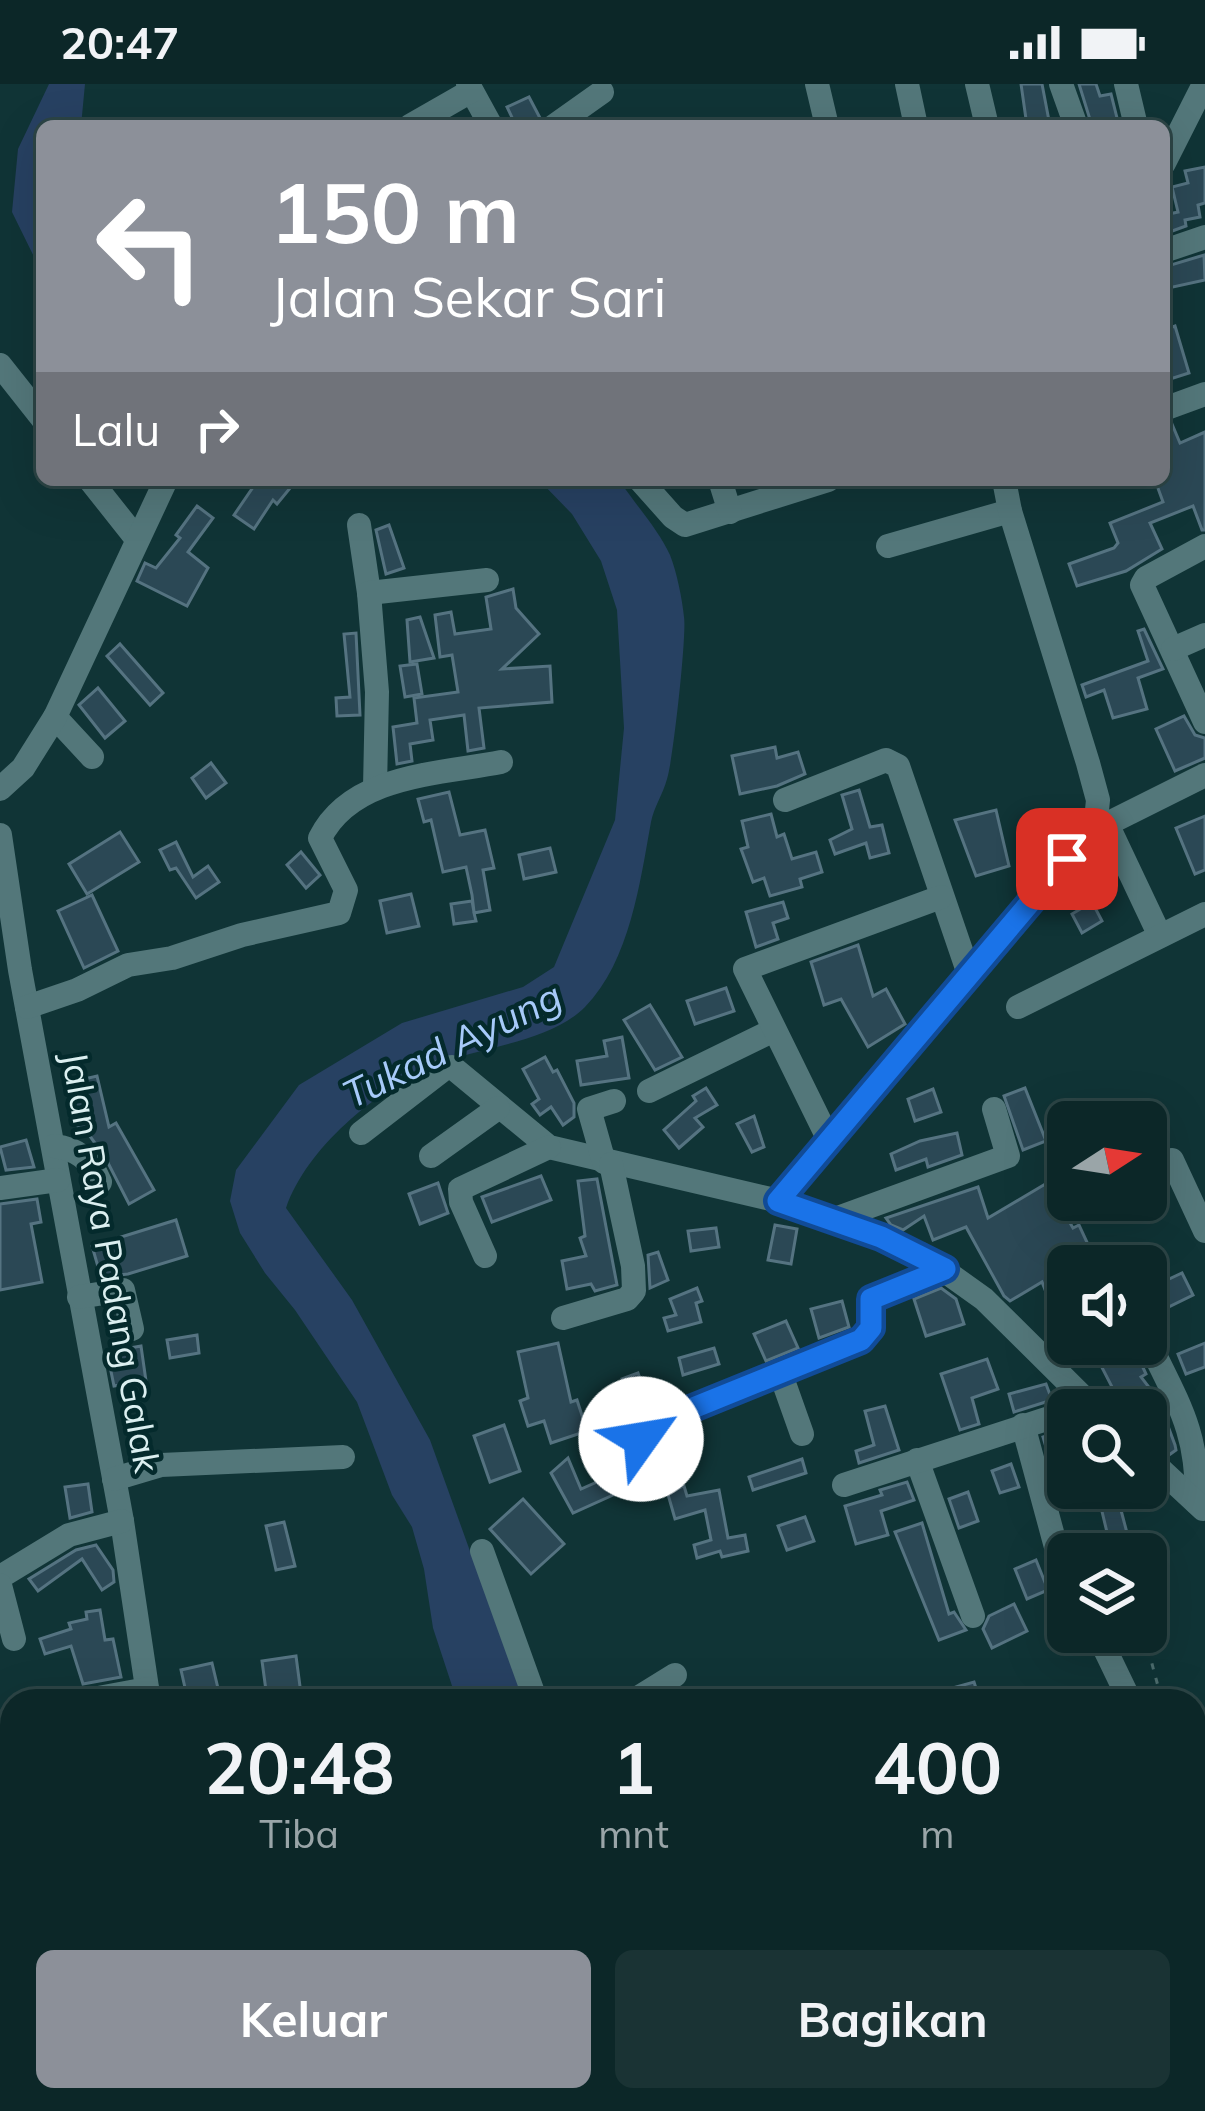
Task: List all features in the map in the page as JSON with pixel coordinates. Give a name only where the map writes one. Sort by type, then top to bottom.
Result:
[{"type":"street","points":[[817,84],[826,120]]},
{"type":"street","points":[[907,84],[915,120]]},
{"type":"street","points":[[977,84],[986,120]]},
{"type":"street","points":[[1061,84],[1074,120]]},
{"type":"street","points":[[1126,84],[1135,120]]},
{"type":"street","points":[[1170,152],[1204,84]]},
{"type":"street","points":[[419,120],[469,87],[488,120]]},
{"type":"street","points":[[562,120],[602,92]]},
{"type":"street","points":[[1170,248],[1205,237]]},
{"type":"street","points":[[0,364],[36,410]]},
{"type":"street","points":[[1170,407],[1205,394]]},
{"type":"street","points":[[95,486],[136,538]]},
{"type":"street","points":[[0,789],[23,768],[55,718],[163,486]]},
{"type":"street","points":[[645,486],[685,525],[810,486]]},
{"type":"street","points":[[722,486],[730,512]]},
{"type":"street","points":[[888,546],[1001,490],[1088,763],[1101,827],[1160,936]]},
{"type":"street","points":[[358,525],[369,593],[377,712],[375,788]]},
{"type":"street","points":[[1205,546],[1142,582],[1205,722]]},
{"type":"street","points":[[369,593],[487,580]]},
{"type":"street","points":[[1173,650],[1205,634]]},
{"type":"street","points":[[55,718],[92,757]]},
{"type":"street","points":[[785,800],[893,761],[969,974]]},
{"type":"street","points":[[27,1007],[128,965],[172,958],[242,935],[339,913],[346,890],[320,838],[347,805],[375,788],[501,762]]},
{"type":"street","points":[[778,1201],[969,974],[1101,827],[1205,776]]},
{"type":"street","name":"Jalan Raya Padang Galak","points":[[0,835],[122,1521],[147,1689]]},
{"type":"street","points":[[828,1138],[745,969],[941,897]]},
{"type":"street","points":[[1018,1007],[1205,914]]},
{"type":"street","points":[[649,1091],[772,1031]]},
{"type":"street","points":[[361,1133],[448,1067],[458,1070],[549,1148],[778,1201],[921,1254],[984,1298],[1065,1389]]},
{"type":"street","points":[[563,1318],[627,1298],[634,1291],[633,1266],[589,1109],[614,1101]]},
{"type":"street","points":[[431,1156],[498,1108]]},
{"type":"street","points":[[835,1219],[1009,1156],[994,1109]]},
{"type":"street","points":[[54,1146],[72,1148],[84,1156],[100,1182]]},
{"type":"street","points":[[485,1256],[461,1202],[460,1189],[549,1148]]},
{"type":"street","points":[[1172,1160],[1205,1231]]},
{"type":"street","points":[[0,1188],[58,1180]]},
{"type":"street","points":[[656,1478],[641,1432],[861,1340],[871,1328],[871,1299],[945,1269]]},
{"type":"street","points":[[79,1297],[123,1290],[132,1329]]},
{"type":"street","points":[[1160,1365],[1192,1433],[1201,1507]]},
{"type":"street","points":[[780,1372],[802,1434]]},
{"type":"street","points":[[844,1484],[1047,1419]]},
{"type":"street","points":[[1023,1425],[1052,1533]]},
{"type":"street","points":[[114,1479],[161,1465],[343,1457]]},
{"type":"street","points":[[917,1460],[973,1616]]},
{"type":"street","points":[[1167,1475],[1201,1507]]},
{"type":"street","points":[[14,1639],[0,1581],[69,1535],[122,1521]]},
{"type":"street","points":[[482,1551],[532,1689]]},
{"type":"street","points":[[1107,1653],[1124,1689]]},
{"type":"street","points":[[652,1689],[675,1675]]},
{"type":"path","points":[[1149,1653],[1159,1689]]},
{"type":"water","points":[[49,84],[85,84],[82,120],[36,120],[36,261],[12,212],[18,149]]},
{"type":"water","name":"Tukad Ayung","points":[[545,486],[623,486],[673,562],[684,617],[670,768],[652,816],[623,944],[600,988],[570,1019],[533,1036],[433,1066],[367,1106],[326,1143],[286,1208],[352,1300],[430,1440],[520,1689],[453,1689],[433,1628],[412,1527],[392,1495],[357,1402],[265,1273],[240,1233],[230,1201],[236,1170],[299,1085],[402,1023],[523,987],[554,967],[615,820],[624,728],[617,610],[601,561],[572,514]]},
{"type":"building","points":[[1021,84],[1042,84],[1049,120],[1026,120]]},
{"type":"building","points":[[1079,84],[1096,84],[1100,96],[1111,94],[1118,120],[1090,120]]},
{"type":"building","points":[[529,97],[540,118],[513,120],[507,107]]},
{"type":"building","points":[[1205,167],[1205,203],[1198,205],[1200,217],[1185,220],[1186,226],[1170,232],[1170,214],[1178,212],[1172,187],[1188,183],[1185,171]]},
{"type":"building","points":[[1204,255],[1205,280],[1170,288],[1170,265]]},
{"type":"building","points":[[1175,326],[1189,373],[1170,379],[1170,328]]},
{"type":"building","points":[[1170,424],[1180,443],[1205,432],[1205,530],[1193,506],[1150,523],[1162,549],[1126,571],[1077,586],[1069,564],[1114,548],[1118,543],[1110,523],[1163,502],[1157,486],[1170,486]]},
{"type":"building","points":[[254,486],[291,487],[277,504],[273,500],[254,529],[234,515]]},
{"type":"building","points":[[197,506],[213,518],[188,552],[208,568],[187,606],[137,581],[145,563],[156,568],[180,538],[176,535]]},
{"type":"building","points":[[389,525],[404,568],[386,574],[376,530]]},
{"type":"building","points":[[513,589],[516,608],[539,634],[502,669],[550,666],[552,702],[479,708],[484,748],[468,751],[464,715],[430,720],[433,740],[410,744],[412,761],[397,764],[393,727],[417,723],[414,698],[458,692],[452,655],[440,657],[435,615],[451,612],[455,634],[491,629],[486,597]]},
{"type":"building","points":[[420,617],[434,658],[410,662],[407,620]]},
{"type":"building","points":[[1144,629],[1163,669],[1138,678],[1147,709],[1113,718],[1104,690],[1086,697],[1082,685],[1148,661],[1138,631]]},
{"type":"building","points":[[356,633],[360,715],[337,716],[336,698],[350,697],[344,634]]},
{"type":"building","points":[[120,644],[163,693],[150,705],[107,656]]},
{"type":"building","points":[[417,664],[422,694],[405,697],[400,666]]},
{"type":"building","points":[[98,688],[125,721],[105,738],[79,705]]},
{"type":"building","points":[[1184,716],[1195,735],[1205,738],[1205,758],[1175,771],[1156,729]]},
{"type":"building","points":[[775,747],[777,758],[798,752],[805,774],[740,794],[732,756]]},
{"type":"building","points":[[211,763],[226,783],[206,798],[192,778]]},
{"type":"building","points":[[859,790],[870,827],[882,825],[889,853],[870,858],[866,843],[835,854],[830,840],[852,829],[842,795]]},
{"type":"building","points":[[449,792],[460,835],[485,830],[494,868],[483,870],[490,910],[474,913],[476,921],[454,924],[451,904],[472,901],[474,912],[466,867],[443,872],[431,820],[424,822],[418,799]]},
{"type":"building","points":[[996,810],[1009,866],[976,876],[955,820]]},
{"type":"building","points":[[771,814],[777,837],[784,834],[792,859],[816,852],[822,872],[800,879],[802,887],[770,896],[764,878],[753,882],[741,849],[748,847],[742,821]]},
{"type":"building","points":[[1205,816],[1205,870],[1195,874],[1176,828]]},
{"type":"building","points":[[120,832],[139,862],[87,894],[69,864]]},
{"type":"building","points":[[176,842],[193,877],[208,866],[219,882],[196,898],[176,868],[170,870],[160,850]]},
{"type":"building","points":[[550,848],[556,872],[524,879],[519,855]]},
{"type":"building","points":[[301,852],[320,875],[306,888],[287,865]]},
{"type":"building","points":[[1104,862],[1115,885],[1082,900],[1073,880]]},
{"type":"building","points":[[411,894],[419,926],[387,933],[380,901]]},
{"type":"building","points":[[92,895],[118,951],[84,968],[58,911]]},
{"type":"building","points":[[783,902],[788,918],[773,923],[778,939],[756,947],[746,912]]},
{"type":"building","points":[[1092,902],[1102,921],[1082,933],[1072,914]]},
{"type":"building","points":[[858,945],[873,996],[886,989],[905,1024],[868,1047],[841,999],[824,1005],[811,962]]},
{"type":"building","points":[[726,988],[734,1011],[695,1024],[687,1001]]},
{"type":"building","points":[[650,1005],[682,1057],[655,1070],[624,1020]]},
{"type":"building","points":[[622,1037],[629,1078],[581,1085],[577,1061],[607,1056],[604,1041]]},
{"type":"building","points":[[545,1057],[574,1103],[574,1117],[563,1125],[551,1107],[540,1115],[532,1104],[539,1099],[523,1069]]},
{"type":"building","points":[[97,1076],[109,1127],[116,1123],[154,1190],[129,1204],[105,1157],[87,1132],[80,1134],[67,1083]]},
{"type":"building","points":[[706,1088],[717,1105],[695,1118],[703,1127],[679,1148],[664,1130]]},
{"type":"building","points":[[1025,1088],[1046,1141],[1023,1150],[1004,1096]]},
{"type":"building","points":[[933,1089],[941,1112],[915,1121],[908,1099]]},
{"type":"building","points":[[754,1116],[764,1147],[752,1152],[737,1124]]},
{"type":"building","points":[[957,1133],[962,1155],[928,1167],[926,1159],[896,1170],[891,1154]]},
{"type":"building","points":[[26,1140],[34,1167],[6,1170],[0,1147]]},
{"type":"building","points":[[541,1176],[551,1200],[492,1222],[482,1197]]},
{"type":"building","points":[[597,1179],[617,1285],[595,1291],[591,1284],[567,1289],[562,1261],[586,1256],[580,1238],[585,1236],[578,1181]]},
{"type":"building","points":[[438,1183],[448,1213],[420,1224],[409,1194]]},
{"type":"building","points":[[1047,1183],[1047,1221],[1069,1221],[1073,1228],[1079,1225],[1088,1245],[1047,1245],[1047,1295],[1042,1282],[1010,1301],[966,1227],[933,1240],[924,1216],[903,1230],[886,1218],[978,1187],[988,1218]]},
{"type":"building","points":[[37,1199],[41,1222],[31,1224],[42,1282],[0,1290],[0,1204]]},
{"type":"building","points":[[176,1220],[187,1256],[101,1277],[92,1246]]},
{"type":"building","points":[[775,1225],[797,1229],[791,1264],[768,1260]]},
{"type":"building","points":[[716,1228],[719,1247],[691,1251],[688,1231]]},
{"type":"building","points":[[658,1252],[668,1280],[650,1288],[648,1255]]},
{"type":"building","points":[[1182,1273],[1193,1295],[1167,1308],[1167,1280]]},
{"type":"building","points":[[697,1288],[701,1322],[668,1331],[664,1318],[676,1315],[670,1299]]},
{"type":"building","points":[[941,1288],[956,1299],[964,1324],[926,1336],[914,1299]]},
{"type":"building","points":[[842,1301],[849,1327],[819,1338],[811,1309]]},
{"type":"building","points":[[786,1321],[798,1348],[766,1361],[754,1334]]},
{"type":"building","points":[[197,1335],[199,1353],[170,1358],[167,1340]]},
{"type":"building","points":[[558,1343],[571,1402],[577,1400],[587,1431],[551,1443],[544,1421],[528,1426],[520,1401],[528,1398],[518,1352]]},
{"type":"building","points":[[1205,1343],[1205,1367],[1186,1374],[1178,1354]]},
{"type":"building","points":[[141,1346],[146,1381],[114,1386],[107,1352]]},
{"type":"building","points":[[714,1348],[719,1364],[683,1375],[679,1358]]},
{"type":"building","points":[[987,1359],[998,1389],[972,1398],[979,1424],[960,1430],[941,1374]]},
{"type":"building","points":[[1101,1365],[1142,1365],[1146,1374],[1141,1377],[1150,1389],[1113,1389]]},
{"type":"building","points":[[638,1373],[651,1408],[635,1416],[622,1379]]},
{"type":"building","points":[[1046,1384],[1048,1389],[1047,1402],[1014,1412],[1009,1394]]},
{"type":"building","points":[[885,1406],[899,1450],[859,1463],[856,1451],[874,1445],[865,1411]]},
{"type":"building","points":[[1167,1423],[1176,1450],[1167,1453]]},
{"type":"building","points":[[504,1425],[520,1471],[490,1482],[474,1436]]},
{"type":"building","points":[[568,1458],[581,1489],[606,1478],[613,1495],[573,1513],[551,1473]]},
{"type":"building","points":[[802,1459],[806,1473],[753,1490],[749,1477]]},
{"type":"building","points":[[1011,1464],[1019,1487],[1000,1493],[992,1471]]},
{"type":"building","points":[[907,1482],[914,1500],[881,1511],[888,1535],[856,1544],[845,1506]]},
{"type":"building","points":[[88,1484],[92,1512],[70,1518],[65,1487]]},
{"type":"building","points":[[684,1486],[687,1496],[719,1490],[728,1538],[745,1535],[748,1551],[722,1557],[720,1551],[697,1558],[694,1545],[711,1540],[705,1510],[675,1519],[667,1491]]},
{"type":"building","points":[[968,1492],[978,1521],[959,1528],[949,1499]]},
{"type":"building","points":[[523,1499],[564,1544],[531,1574],[490,1529]]},
{"type":"building","points":[[1101,1509],[1121,1509],[1127,1533],[1107,1533]]},
{"type":"building","points":[[805,1517],[814,1541],[787,1550],[778,1526]]},
{"type":"building","points":[[284,1522],[295,1566],[276,1570],[266,1526]]},
{"type":"building","points":[[922,1523],[949,1614],[954,1612],[966,1630],[939,1640],[895,1532]]},
{"type":"building","points":[[96,1545],[113,1570],[114,1582],[102,1590],[82,1559],[38,1591],[29,1579],[76,1550]]},
{"type":"building","points":[[1036,1560],[1047,1590],[1027,1599],[1015,1569]]},
{"type":"building","points":[[1014,1604],[1027,1631],[992,1648],[983,1629],[989,1616]]},
{"type":"building","points":[[100,1610],[105,1640],[113,1639],[121,1677],[83,1684],[71,1646],[45,1654],[40,1639],[71,1629],[69,1623]]},
{"type":"building","points":[[296,1656],[300,1689],[266,1689],[262,1661]]},
{"type":"building","points":[[212,1663],[218,1689],[185,1689],[181,1670]]},
{"type":"building","points":[[974,1682],[976,1689],[949,1689]]},
{"type":"route","points":[[641,1439],[641,1432],[656,1423],[861,1340],[871,1328],[871,1299],[945,1269],[881,1237],[778,1201],[1067,859]]}]
